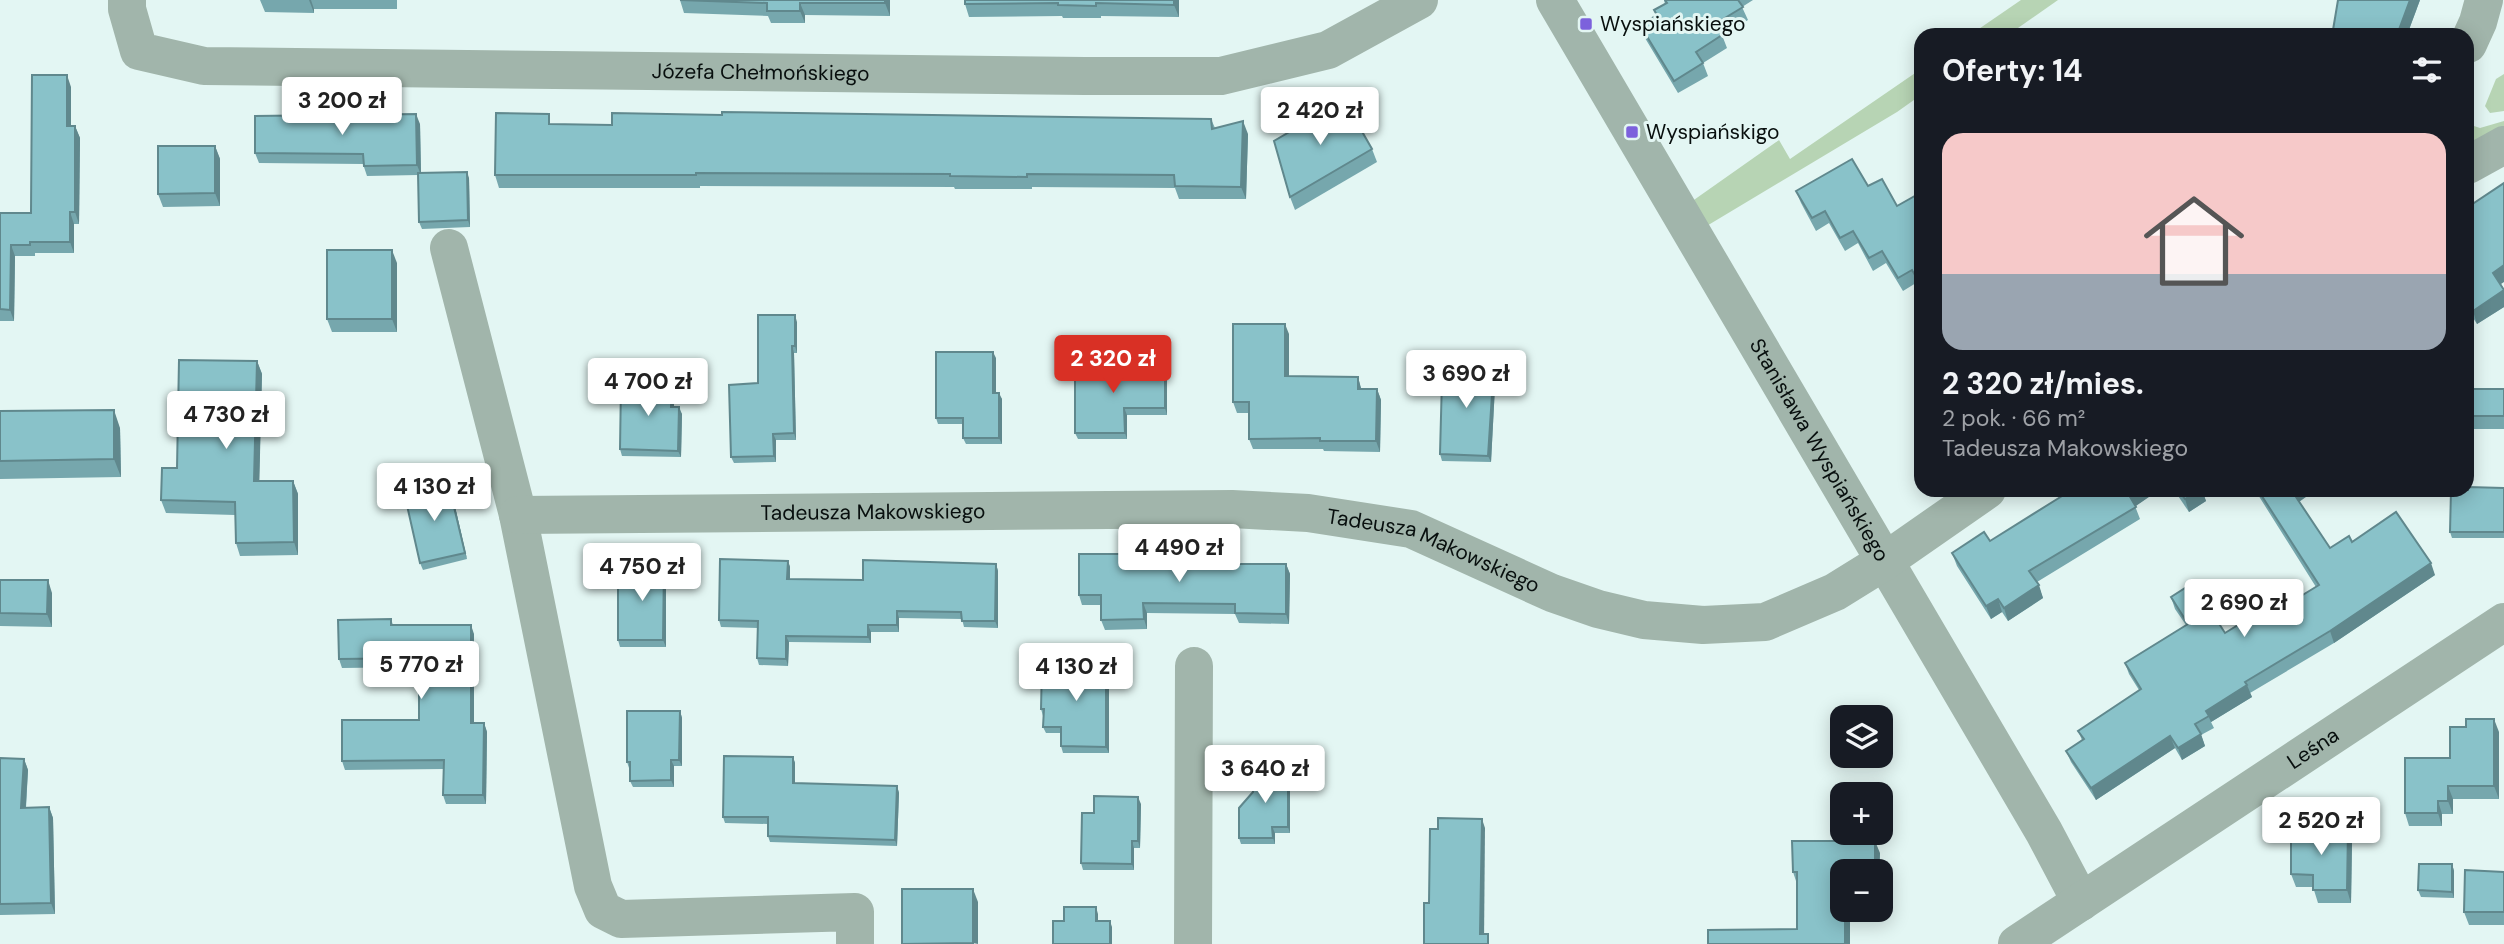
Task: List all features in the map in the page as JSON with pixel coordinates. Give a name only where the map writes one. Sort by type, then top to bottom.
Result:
[{"type":"street","name":"Józefa Chełmońskiego","points":[[127,0],[139,51],[204,66],[1085,76],[1221,76],[1328,50],[1419,0]]},
{"type":"street","name":"Stanisława Wyspiańskiego","points":[[1555,0],[2044,832],[2081,902]]},
{"type":"street","points":[[2474,31],[2484,0]]},
{"type":"street","points":[[2474,162],[2504,145]]},
{"type":"street","points":[[449,248],[518,515],[593,886],[603,910],[621,919],[855,912],[855,944]]},
{"type":"street","name":"Tadeusza Makowskiego","points":[[518,515],[1232,509],[1308,513],[1411,529],[1552,593],[1598,609],[1644,620],[1703,625],[1765,622],[1835,592],[1977,497]]},
{"type":"street","name":"Leśna","points":[[2017,944],[2504,622]]},
{"type":"street","points":[[1193,944],[1194,666]]},
{"type":"green space","points":[[2021,0],[2058,0],[2018,28],[1980,28]]},
{"type":"green space","points":[[1914,74],[1914,100],[1705,227],[1691,202],[1779,140],[1790,159]]},
{"type":"green space","points":[[2504,74],[2504,111],[2490,113],[2485,106],[2496,79]]},
{"type":"green space","points":[[2504,121],[2504,128],[2474,148],[2474,126],[2480,128]]},
{"type":"building","points":[[680,0],[885,0],[885,3],[800,3],[800,11],[767,11],[767,3]]},
{"type":"building","points":[[965,0],[1174,0],[1174,5],[965,4]]},
{"type":"building","points":[[1665,0],[1738,0],[1743,7],[1715,24],[1722,35],[1696,52],[1703,63],[1674,81],[1640,25],[1657,15],[1654,10],[1667,3]]},
{"type":"building","points":[[2338,0],[2410,0],[2400,28],[2333,28]]},
{"type":"building","points":[[32,75],[67,75],[67,126],[75,126],[75,212],[70,212],[70,242],[11,245],[10,310],[0,309],[0,213],[31,213]]},
{"type":"building","points":[[1344,100],[1372,149],[1290,197],[1274,141]]},
{"type":"building","points":[[722,112],[1211,119],[1212,129],[1243,121],[1241,187],[1175,186],[1174,175],[495,175],[496,113],[549,114],[549,124],[612,125],[612,113],[722,115]]},
{"type":"building","points":[[416,114],[417,165],[364,166],[363,154],[255,153],[255,116]]},
{"type":"building","points":[[158,146],[215,146],[215,193],[158,194]]},
{"type":"building","points":[[1852,159],[1868,186],[1882,179],[1897,206],[1914,196],[1914,273],[1912,270],[1898,278],[1882,251],[1869,258],[1853,231],[1840,238],[1825,211],[1812,218],[1796,191]]},
{"type":"building","points":[[467,172],[468,220],[419,222],[418,173]]},
{"type":"building","points":[[2504,183],[2504,265],[2493,273],[2504,290],[2474,310],[2474,203]]},
{"type":"building","points":[[327,250],[392,250],[392,319],[327,319]]},
{"type":"building","points":[[758,315],[795,315],[795,346],[792,346],[794,433],[773,434],[774,456],[731,457],[729,385],[758,383]]},
{"type":"building","points":[[1233,324],[1285,324],[1285,376],[1358,377],[1358,389],[1377,389],[1376,441],[1320,441],[1320,438],[1249,439],[1249,402],[1233,402]]},
{"type":"building","points":[[936,352],[993,352],[993,393],[999,393],[999,438],[963,438],[963,418],[936,418]]},
{"type":"building","points":[[179,360],[257,361],[254,481],[293,481],[294,542],[236,543],[235,502],[161,500],[162,468],[177,468]]},
{"type":"building","points":[[1075,361],[1129,362],[1129,371],[1165,371],[1165,408],[1124,408],[1125,433],[1075,433]]},
{"type":"building","points":[[1446,361],[1484,362],[1483,378],[1493,379],[1488,456],[1440,454],[1442,379],[1446,381]]},
{"type":"building","points":[[621,384],[672,385],[671,407],[679,407],[678,451],[620,449]]},
{"type":"building","points":[[2474,389],[2504,389],[2504,416],[2474,416]]},
{"type":"building","points":[[114,410],[114,459],[0,461],[0,411]]},
{"type":"building","points":[[448,482],[465,553],[420,563],[404,492]]},
{"type":"building","points":[[2474,487],[2504,488],[2504,532],[2450,532],[2451,497],[2474,497]]},
{"type":"building","points":[[2060,497],[2130,497],[2136,507],[2029,571],[2039,585],[2004,608],[1998,599],[1986,606],[1952,553],[1984,532],[1990,541]]},
{"type":"building","points":[[2262,497],[2296,497],[2330,548],[2349,536],[2352,542],[2396,512],[2431,563],[2330,631],[2245,682],[2247,685],[2206,711],[2209,716],[2195,724],[2201,734],[2178,748],[2170,736],[2091,788],[2066,751],[2084,739],[2078,731],[2141,689],[2125,663],[2188,624],[2171,597],[2193,583],[2225,633],[2269,606],[2273,613],[2319,585]]},
{"type":"building","points":[[1079,554],[1201,554],[1201,564],[1286,564],[1286,614],[1235,613],[1235,604],[1143,603],[1144,619],[1101,620],[1101,595],[1079,595]]},
{"type":"building","points":[[720,559],[788,561],[787,579],[863,580],[863,560],[996,564],[995,621],[962,621],[961,612],[897,611],[897,625],[868,625],[868,637],[786,636],[786,659],[757,658],[758,621],[719,620]]},
{"type":"building","points":[[664,564],[663,640],[618,640],[618,581],[627,581],[627,565]]},
{"type":"building","points":[[0,580],[48,580],[47,614],[0,613]]},
{"type":"building","points":[[391,619],[391,625],[471,625],[471,723],[484,723],[483,795],[443,795],[444,760],[342,761],[342,720],[419,720],[419,658],[339,659],[338,620]]},
{"type":"building","points":[[1042,664],[1106,665],[1106,747],[1061,746],[1061,727],[1043,727]]},
{"type":"building","points":[[627,711],[680,711],[679,760],[671,760],[671,780],[630,781],[630,762],[627,762]]},
{"type":"building","points":[[2466,719],[2494,719],[2494,786],[2448,786],[2448,801],[2438,801],[2438,813],[2405,813],[2405,758],[2450,758],[2450,727],[2466,727]]},
{"type":"building","points":[[724,756],[793,757],[793,783],[897,786],[895,840],[768,836],[768,817],[723,817]]},
{"type":"building","points":[[0,758],[24,759],[21,808],[49,807],[51,903],[0,904]]},
{"type":"building","points":[[1253,769],[1288,769],[1288,827],[1272,827],[1273,838],[1239,838],[1239,808],[1253,792]]},
{"type":"building","points":[[1094,796],[1138,797],[1138,841],[1132,841],[1132,864],[1081,863],[1082,813],[1094,813]]},
{"type":"building","points":[[1438,818],[1482,819],[1480,934],[1488,934],[1488,944],[1424,944],[1424,903],[1429,903],[1430,829],[1438,829]]},
{"type":"building","points":[[2291,829],[2348,829],[2347,890],[2313,890],[2313,875],[2291,874]]},
{"type":"building","points":[[1792,841],[1830,841],[1830,845],[1875,845],[1875,859],[1830,859],[1830,922],[1845,922],[1845,944],[1708,944],[1708,930],[1797,929],[1797,872],[1793,872]]},
{"type":"building","points":[[2419,864],[2452,864],[2452,892],[2418,890]]},
{"type":"building","points":[[2465,870],[2504,872],[2504,912],[2464,912]]},
{"type":"building","points":[[902,889],[973,889],[973,943],[902,944]]},
{"type":"building","points":[[1064,907],[1096,907],[1096,921],[1110,921],[1110,944],[1053,944],[1053,921],[1064,921]]},
{"type":"place","name":"Wyspiańskiego","points":[[1586,24]]},
{"type":"place","name":"Wyspiańskigo","points":[[1632,132]]}]
